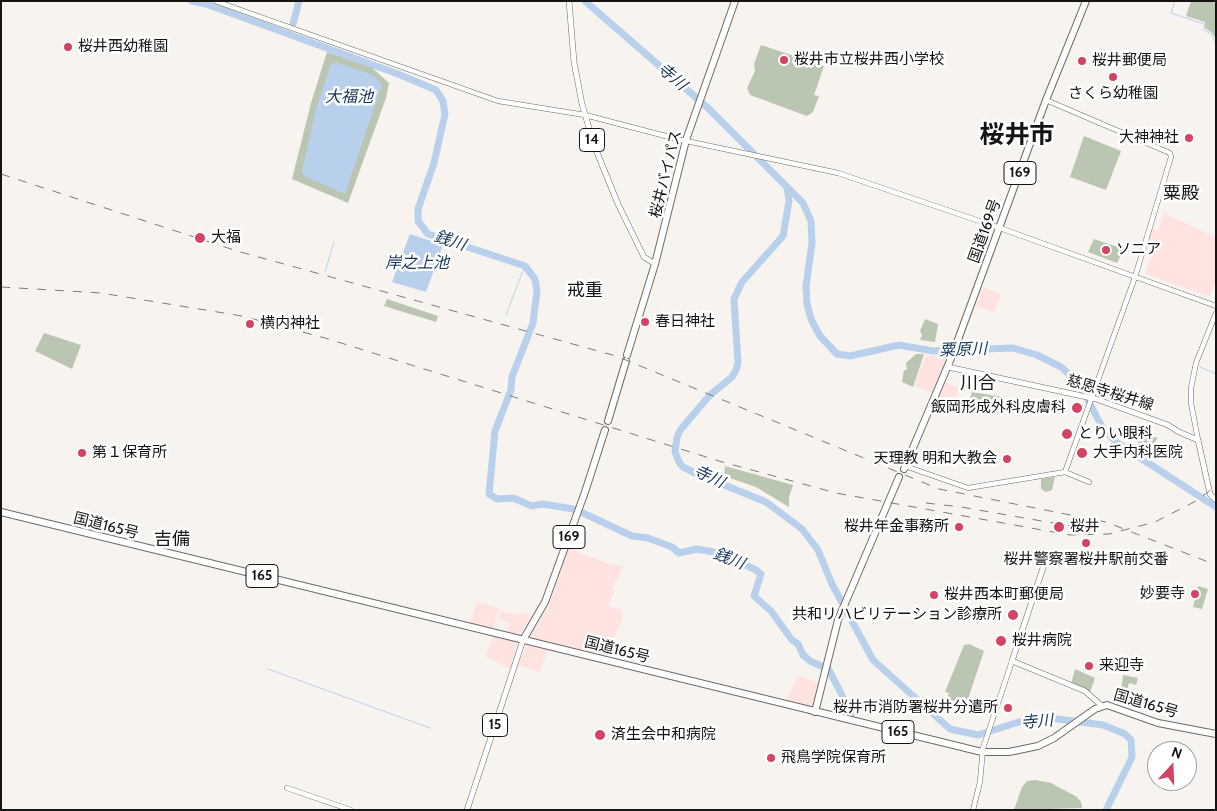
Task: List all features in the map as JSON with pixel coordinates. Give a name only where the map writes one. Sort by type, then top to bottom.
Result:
[{"type":"highway","name":"桜井バイパス","points":[[608,420],[655,264],[686,140],[736,1]]},
{"type":"highway","name":"国道169号","points":[[905,467],[948,367],[1046,100],[1086,1]]},
{"type":"highway","name":"169","points":[[523,640],[545,602],[585,492],[604,430]]},
{"type":"highway","points":[[815,712],[842,607],[899,477]]},
{"type":"highway","name":"国道165号","points":[[1,512],[982,752],[1009,752],[1030,748],[1054,738],[1087,714],[1102,706],[1112,705],[1158,723],[1216,734]]},
{"type":"main road","name":"14","points":[[569,1],[574,62],[585,115],[596,152],[618,204],[644,257],[655,264]]},
{"type":"main road","name":"慈恩寺桜井線","points":[[948,367],[1078,395],[1094,396],[1168,425],[1198,440]]},
{"type":"main road","points":[[1198,440],[1210,494],[1216,500]]},
{"type":"main road","points":[[1044,565],[1012,661],[1084,691],[1102,706]]},
{"type":"main road","name":"15","points":[[467,810],[523,640]]},
{"type":"street","points":[[215,1],[490,99],[518,106],[585,115],[686,140],[838,173],[1000,228],[1216,306]]},
{"type":"street","points":[[1046,100],[1170,153],[1135,276],[1094,396],[1065,472]]},
{"type":"street","points":[[1198,440],[1191,403],[1191,388],[1196,363],[1216,313]]},
{"type":"street","points":[[905,467],[968,488],[1065,472],[1089,482]]},
{"type":"street","points":[[973,810],[980,782],[982,752],[986,736],[1012,661]]},
{"type":"street","points":[[287,788],[351,810]]},
{"type":"shaded area","points":[[1164,213],[1216,237],[1216,283],[1209,297],[1145,274],[1154,245],[1148,243],[1152,229],[1158,231]]},
{"type":"shaded area","points":[[983,287],[1001,294],[995,313],[976,306]]},
{"type":"shaded area","points":[[926,355],[949,357],[932,393],[914,386]]},
{"type":"shaded area","points":[[945,382],[959,388],[955,406],[938,398]]},
{"type":"shaded area","points":[[569,548],[607,563],[624,566],[612,589],[615,591],[608,606],[621,610],[623,618],[606,657],[537,640],[533,632],[548,608]]},
{"type":"shaded area","points":[[477,601],[499,608],[493,629],[470,624]]},
{"type":"shaded area","points":[[500,612],[520,614],[521,612],[532,616],[520,633],[515,634],[507,632],[509,623],[498,620]]},
{"type":"shaded area","points":[[493,635],[514,641],[517,644],[510,669],[485,657]]},
{"type":"shaded area","points":[[527,645],[547,650],[540,672],[518,665]]},
{"type":"shaded area","points":[[798,675],[818,683],[812,708],[786,701]]},
{"type":"green space","points":[[1191,1],[1216,1],[1216,39],[1205,28],[1205,22],[1186,16]]},
{"type":"green space","points":[[761,45],[824,66],[814,95],[819,96],[813,112],[807,116],[750,95],[747,88],[755,71],[754,64]]},
{"type":"green space","name":"大福池","points":[[327,52],[371,67],[389,83],[386,98],[348,203],[292,179],[311,103]]},
{"type":"green space","points":[[1084,136],[1121,151],[1106,190],[1070,177]]},
{"type":"green space","name":"ソニア","points":[[1094,239],[1124,249],[1117,263],[1088,252]]},
{"type":"green space","points":[[387,299],[438,316],[436,322],[384,306]]},
{"type":"green space","points":[[925,319],[938,324],[935,342],[920,340],[922,335],[920,331]]},
{"type":"green space","points":[[44,333],[81,345],[72,369],[35,351]]},
{"type":"green space","points":[[916,354],[924,354],[913,387],[902,382],[904,370],[907,370],[906,363]]},
{"type":"green space","points":[[972,392],[1003,397],[1002,414],[967,408]]},
{"type":"green space","points":[[1149,431],[1155,433],[1154,437],[1158,438],[1149,450],[1149,454],[1154,455],[1151,458],[1140,452],[1143,447],[1141,444],[1140,446],[1137,445],[1140,438]]},
{"type":"green space","points":[[725,466],[793,485],[789,497],[789,507],[756,487],[724,476]]},
{"type":"green space","points":[[1055,477],[1052,490],[1046,492],[1041,489],[1041,479]]},
{"type":"green space","points":[[1198,586],[1208,589],[1202,609],[1193,607]]},
{"type":"green space","points":[[969,644],[984,651],[963,714],[945,703],[949,693],[945,692],[964,645]]},
{"type":"green space","points":[[1075,669],[1095,678],[1090,692],[1071,684]]},
{"type":"green space","points":[[1123,675],[1138,678],[1136,685],[1129,683],[1127,691],[1121,691]]},
{"type":"green space","points":[[1035,780],[1051,783],[1077,797],[1081,802],[1082,808],[1014,810],[1022,787],[1027,781]]},
{"type":"water","name":"大福池","points":[[335,62],[373,75],[382,85],[345,194],[304,176],[302,172],[315,113],[330,66]]},
{"type":"water","name":"岸之上池","points":[[410,234],[443,245],[426,292],[392,282]]},
{"type":"waterway","name":"銭川","points":[[192,1],[206,4],[398,74],[436,90],[443,101],[445,114],[434,163],[418,209],[418,221],[428,234],[525,266],[535,279],[537,291],[533,323],[512,377],[511,390],[495,431],[489,494],[497,499],[513,498],[532,506],[543,504],[573,509]]},
{"type":"waterway","points":[[293,24],[299,1]]},
{"type":"waterway","name":"粟原川","points":[[585,1],[708,108],[803,203],[811,221],[812,243],[806,286],[807,304],[811,319],[820,336],[837,354],[850,356],[899,345],[933,351],[1013,348],[1037,355],[1061,367],[1073,378],[1083,390],[1102,427],[1116,442],[1216,507]]},
{"type":"waterway","points":[[1175,1],[1171,13],[1204,24],[1204,30],[1211,34],[1216,43]]},
{"type":"waterway","name":"寺川","points":[[787,187],[789,201],[783,236],[742,282],[734,299],[738,363],[736,370],[732,377],[710,395],[681,429],[677,437],[675,452],[679,462],[683,467],[695,473],[766,502],[802,529],[818,550],[832,584],[873,660],[950,729],[978,735],[1019,722],[1050,718],[1103,725],[1125,734],[1131,740],[1132,757],[1106,810]]},
{"type":"waterway","points":[[325,272],[334,242]]},
{"type":"waterway","points":[[506,315],[524,268]]},
{"type":"waterway","points":[[1200,367],[1216,374]]},
{"type":"waterway","name":"銭川","points":[[583,513],[632,536],[648,538],[672,547],[679,553],[697,549],[719,553],[756,570],[761,574],[754,596],[771,611],[792,640],[798,644],[803,655],[821,666]]},
{"type":"waterway","name":"銭川","points":[[828,668],[851,713],[851,718]]},
{"type":"waterway","points":[[268,669],[430,728]]},
{"type":"railway","points":[[1,174],[237,251],[616,356],[939,489],[1106,522],[1216,565]]},
{"type":"railway","points":[[1,287],[101,293],[242,316],[325,338],[719,461],[836,493],[1070,535],[1109,534],[1155,522],[1196,501],[1216,486]]},
{"type":"railway","points":[[926,503],[961,507],[1082,528],[1101,529]]},
{"type":"place","name":"桜井西幼稚園","points":[[68,47]]},
{"type":"place","name":"桜井市立桜井西小学校","points":[[784,60]]},
{"type":"place","name":"桜井郵便局","points":[[1082,61]]},
{"type":"place","name":"さくら幼稚園","points":[[1113,77]]},
{"type":"place","name":"大神神社","points":[[1189,138]]},
{"type":"place","name":"大福","points":[[200,238]]},
{"type":"place","name":"ソニア","points":[[1106,250]]},
{"type":"place","name":"春日神社","points":[[645,322]]},
{"type":"place","name":"横内神社","points":[[250,324]]},
{"type":"place","name":"飯岡形成外科皮膚科","points":[[1077,408]]},
{"type":"place","name":"とりい眼科","points":[[1067,434]]},
{"type":"place","name":"第１保育所","points":[[82,453]]},
{"type":"place","name":"大手内科医院","points":[[1082,453]]},
{"type":"place","name":"天理教 明和大教会","points":[[1007,459]]},
{"type":"place","name":"桜井年金事務所","points":[[959,527]]},
{"type":"place","name":"桜井","points":[[1059,527]]},
{"type":"place","name":"桜井警察署桜井駅前交番","points":[[1086,543]]},
{"type":"place","name":"妙要寺","points":[[1195,594]]},
{"type":"place","name":"桜井西本町郵便局","points":[[934,595]]},
{"type":"place","name":"共和リハビリテーション診療所","points":[[1013,615]]},
{"type":"place","name":"桜井病院","points":[[1001,641]]},
{"type":"place","name":"来迎寺","points":[[1089,666]]},
{"type":"place","name":"桜井市消防署桜井分遣所","points":[[1008,708]]},
{"type":"place","name":"済生会中和病院","points":[[600,735]]},
{"type":"place","name":"飛鳥学院保育所","points":[[771,758]]},
{"type":"district","name":"桜井市","points":[[1017,136]]},
{"type":"district","name":"粟殿","points":[[1181,194]]},
{"type":"district","name":"戒重","points":[[585,291]]},
{"type":"district","name":"川合","points":[[978,384]]},
{"type":"district","name":"吉備","points":[[172,540]]}]
